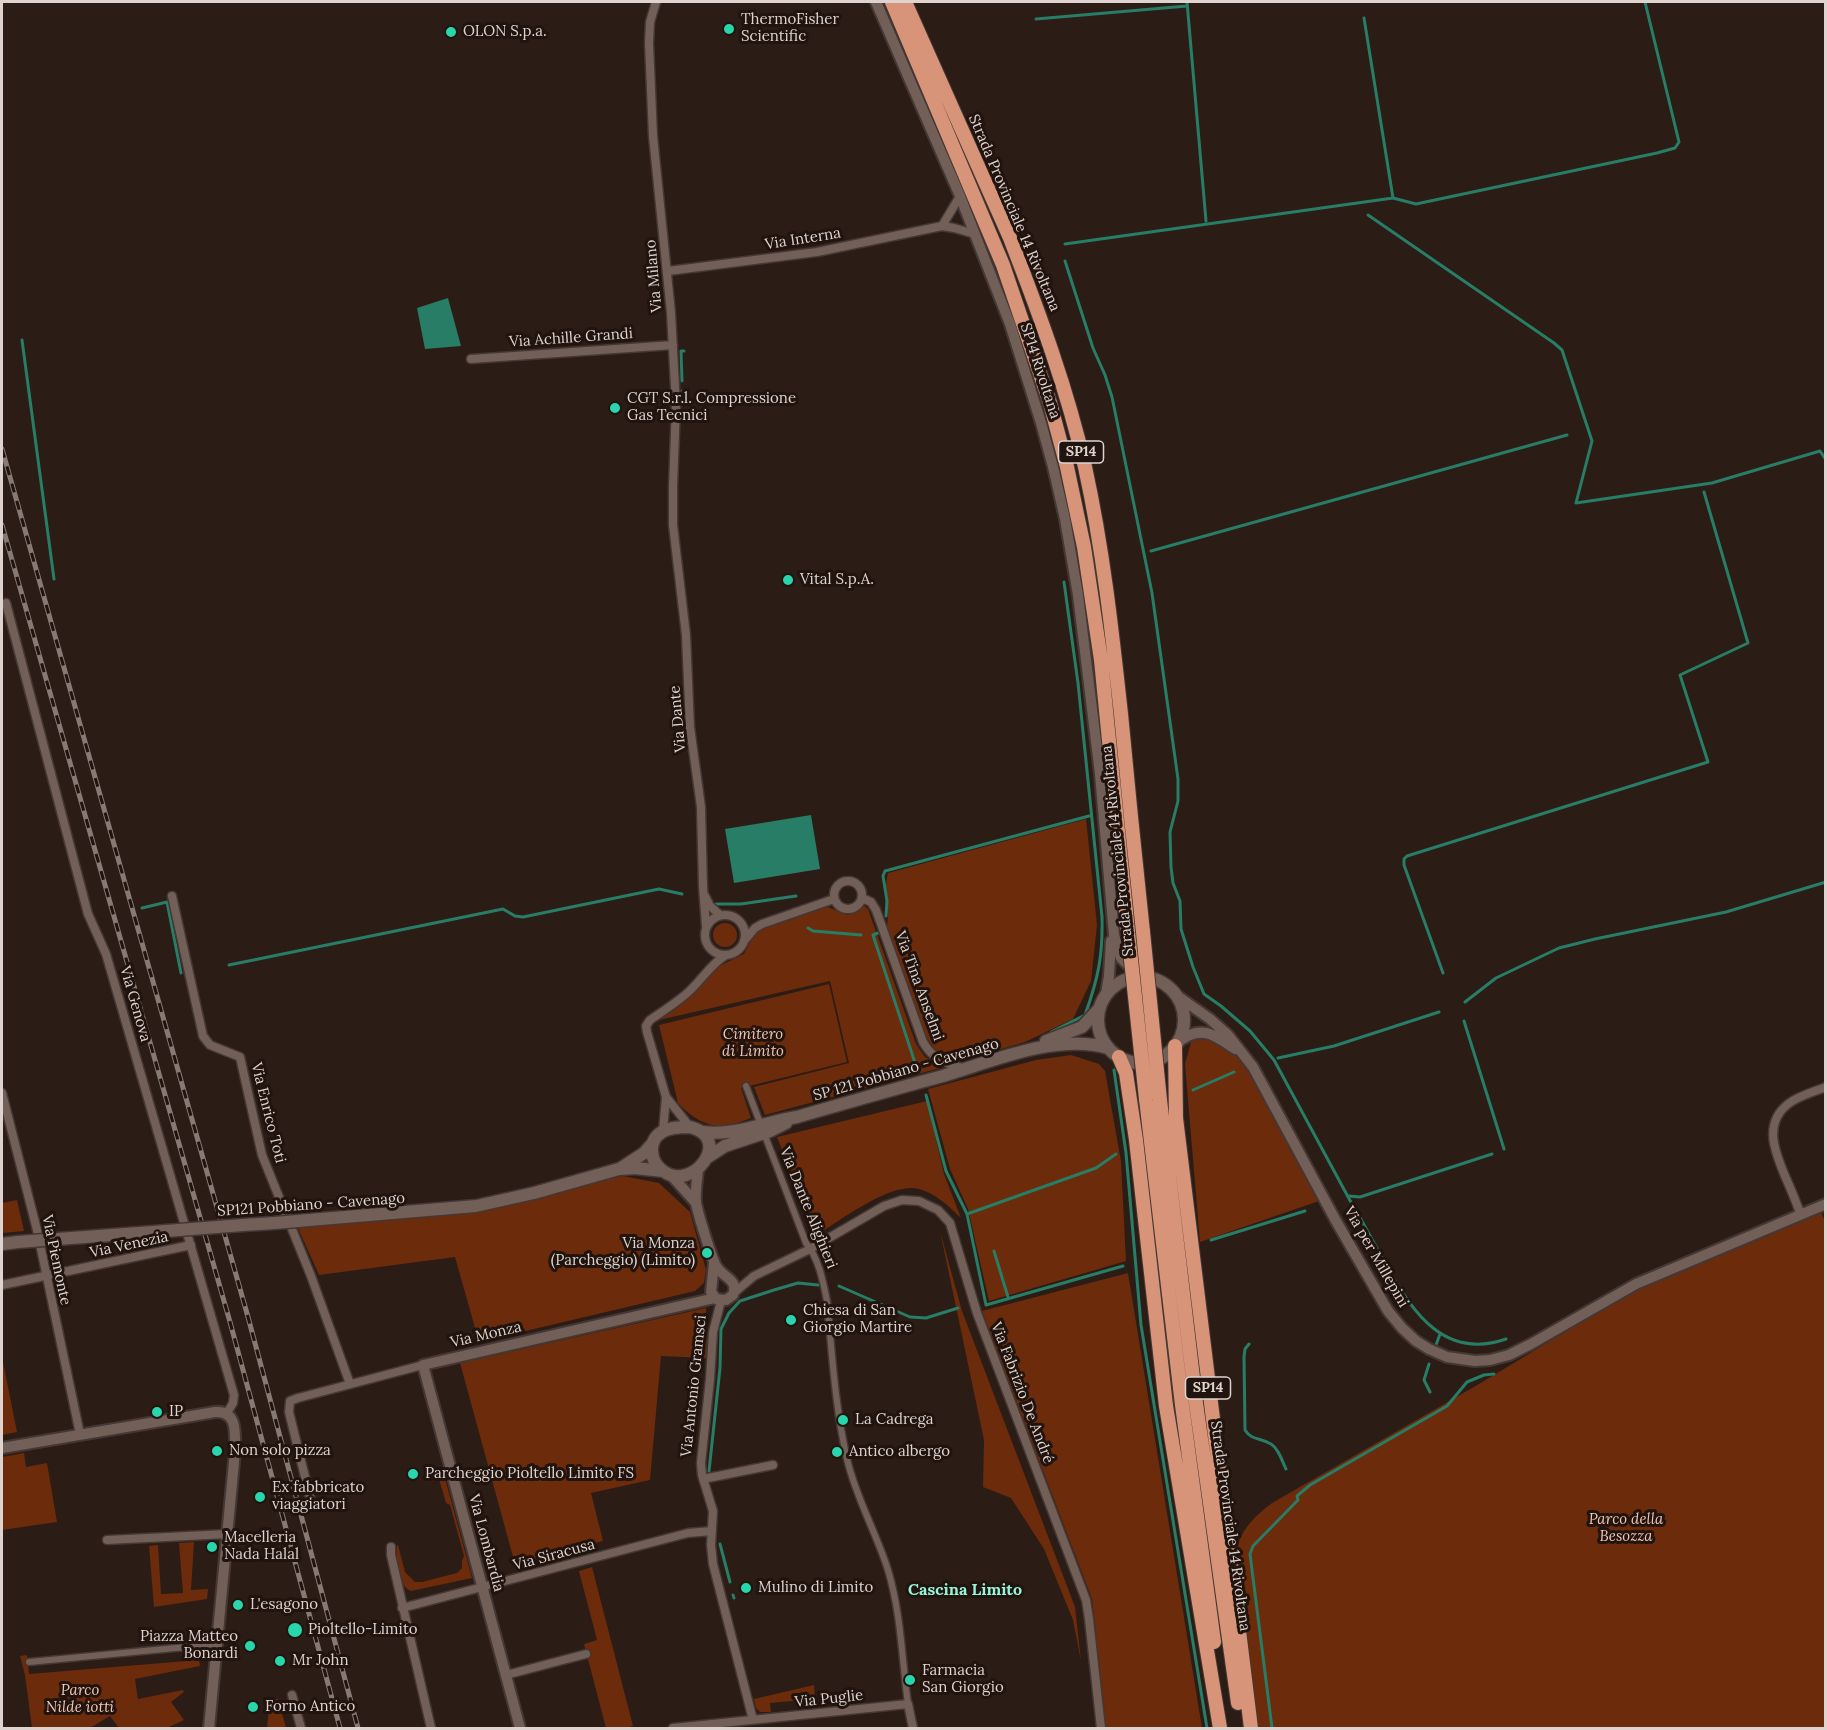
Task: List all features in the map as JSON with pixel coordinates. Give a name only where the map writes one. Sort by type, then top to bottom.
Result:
[{"type":"highway","name":"Strada Provinciale 14 Rivoltana","points":[[892,2],[1003,265],[1050,403],[1084,547],[1101,660],[1146,1099],[1182,1405],[1226,1728]]},
{"type":"highway","name":"Strada Provinciale 14 Rivoltana","points":[[904,2],[1017,256],[1047,337],[1065,392],[1084,465],[1101,546],[1108,594],[1160,1100],[1196,1403],[1242,1728]]},
{"type":"highway","name":"SP14","points":[[1176,1044],[1176,1118],[1251,1728]]},
{"type":"highway","name":"SP14","points":[[1119,1058],[1126,1073],[1136,1140],[1166,1406],[1220,1728]]},
{"type":"main road","points":[[1106,994],[1120,981],[1142,976]]},
{"type":"main road","name":"SP14 Rivoltana","points":[[1142,976],[1163,982],[1176,995]]},
{"type":"main road","name":"SP14 Rivoltana","points":[[1098,1011],[1106,994]]},
{"type":"main road","points":[[1098,1011],[1099,1030],[1108,1048],[1119,1058],[1133,1063],[1146,1063],[1164,1056],[1176,1044],[1182,1032],[1184,1019],[1182,1006],[1176,995]]},
{"type":"main road","name":"SP 121 Pobbiano - Cavenago","points":[[762,1129],[1023,1052],[1078,1029],[1098,1011]]},
{"type":"main road","name":"SP 121 Pobbiano - Cavenago","points":[[1023,1052],[1077,1043],[1096,1044],[1108,1048]]},
{"type":"main road","points":[[690,1126],[703,1132],[722,1134],[762,1129],[725,1146],[708,1157],[698,1170],[684,1174],[667,1173],[653,1159],[653,1143],[663,1131],[690,1126]]},
{"type":"main road","points":[[703,1132],[708,1143],[708,1157]]},
{"type":"main road","name":"SP121 Pobbiano - Cavenago","points":[[619,1169],[644,1153],[653,1143]]},
{"type":"main road","name":"SP121 Pobbiano - Cavenago","points":[[2,1244],[476,1206],[534,1193],[619,1169],[635,1168],[667,1173]]},
{"type":"street","name":"Via Milano","points":[[656,2],[650,22],[649,43],[653,136],[668,271],[673,345],[676,405],[673,488],[675,549]]},
{"type":"street","name":"SP14 Rivoltana","points":[[876,3],[975,234],[1010,324],[1044,434],[1065,519],[1078,595],[1100,774],[1114,935],[1118,953],[1130,968],[1142,976]]},
{"type":"street","points":[[942,226],[960,196]]},
{"type":"street","name":"Via Interna","points":[[668,271],[816,252],[942,226],[975,234]]},
{"type":"street","name":"Via Achille Grandi","points":[[471,359],[673,345]]},
{"type":"street","name":"Via Dante","points":[[675,549],[686,635],[690,727],[699,785],[703,833],[703,886]]},
{"type":"street","name":"Via Genova","points":[[6,603],[88,914],[106,954],[234,1395],[227,1413]]},
{"type":"street","name":"Via Tina Anselmi","points":[[846,880],[858,885],[862,891],[862,898],[857,905],[849,909],[840,906],[834,899],[835,888],[840,882],[846,880]]},
{"type":"street","points":[[703,886],[710,906],[720,915]]},
{"type":"street","points":[[703,886],[706,927],[704,937],[710,949],[716,954],[726,955]]},
{"type":"street","name":"Via Enrico Toti","points":[[172,896],[203,1036],[210,1045],[240,1057],[262,1155],[311,1275],[350,1384]]},
{"type":"street","name":"Via Tina Anselmi","points":[[862,898],[871,902],[876,910],[923,1042],[930,1053],[941,1061],[965,1069]]},
{"type":"street","name":"Via Tina Anselmi","points":[[744,941],[755,928],[762,924],[834,899]]},
{"type":"street","name":"SP14 Rivoltana","points":[[1106,994],[1110,964],[1111,911]]},
{"type":"street","points":[[663,1131],[666,1097],[646,1026],[650,1020],[686,995],[706,971],[726,955],[738,950],[744,941],[744,931],[740,921],[731,916],[720,915],[712,919],[706,927]]},
{"type":"street","name":"Via Tina Anselmi","points":[[740,921],[762,924]]},
{"type":"street","points":[[706,971],[710,949]]},
{"type":"street","name":"Via per Millepini","points":[[1176,995],[1210,1019],[1231,1038],[1247,1058],[1382,1302],[1405,1332],[1416,1341],[1451,1358],[1471,1361],[1490,1360],[1509,1355],[1636,1284],[1826,1204]]},
{"type":"street","name":"Via per Millepini","points":[[1176,1044],[1190,1035],[1204,1032],[1221,1039],[1247,1058]]},
{"type":"street","name":"Via Dante Alighieri","points":[[746,1086],[823,1283],[827,1301],[839,1418],[847,1459],[856,1492],[887,1569],[896,1606],[913,1728]]},
{"type":"street","points":[[1801,1215],[1775,1151],[1772,1136],[1773,1124],[1782,1109],[1796,1098],[1826,1087]]},
{"type":"street","name":"Via Piemonte","points":[[2,1093],[47,1276],[80,1434]]},
{"type":"street","points":[[666,1097],[690,1126]]},
{"type":"street","name":"Via Antonio Gramsci","points":[[698,1170],[696,1203],[714,1263],[715,1292],[710,1379],[701,1460],[703,1479],[713,1511],[714,1569],[753,1720]]},
{"type":"street","name":"Via Antonio Gramsci","points":[[667,1173],[696,1203]]},
{"type":"street","name":"Via Fabrizio De André","points":[[810,1249],[879,1209],[898,1201],[919,1201],[938,1210],[947,1218],[977,1313],[1085,1596],[1101,1728]]},
{"type":"street","name":"Via Venezia","points":[[2,1285],[191,1245]]},
{"type":"street","points":[[730,1283],[754,1276],[810,1249]]},
{"type":"street","name":"Via Antonio Gramsci","points":[[714,1263],[730,1283]]},
{"type":"street","points":[[720,1276],[730,1283],[730,1298],[715,1292],[720,1276]]},
{"type":"street","name":"Via Monza","points":[[310,1497],[289,1412],[289,1405],[293,1399],[423,1365],[700,1300],[715,1292]]},
{"type":"street","name":"Via Lombardia","points":[[423,1365],[520,1728]]},
{"type":"street","points":[[2,1448],[215,1412],[227,1413],[232,1421],[235,1438],[209,1728]]},
{"type":"street","points":[[703,1479],[773,1466]]},
{"type":"street","name":"Via Siracusa","points":[[402,1608],[688,1533],[712,1531]]},
{"type":"street","points":[[107,1540],[227,1534]]},
{"type":"street","points":[[392,1547],[391,1555],[402,1608],[431,1728]]},
{"type":"street","points":[[29,1662],[217,1644]]},
{"type":"street","points":[[506,1675],[586,1654]]},
{"type":"street","points":[[292,1695],[301,1728]]},
{"type":"street","name":"Via Puglie","points":[[673,1728],[908,1704]]},
{"type":"green space","points":[[1086,819],[1097,925],[1091,981],[1073,1019],[1025,1042],[961,1061],[936,1051],[925,1035],[887,927],[888,873]]},
{"type":"green space","points":[[863,905],[868,909],[916,1044],[925,1057],[944,1067],[765,1115],[754,1087],[849,1063],[830,981],[659,1020],[692,995],[711,970],[744,954],[752,937],[759,930],[821,908],[828,907],[848,915]]},
{"type":"green space","points":[[725,923],[734,926],[737,935],[734,944],[725,947],[716,944],[713,935],[716,926]]},
{"type":"green space","name":"Cimitero di Limito","points":[[829,984],[847,1062],[741,1088],[751,1118],[730,1125],[710,1125],[692,1116],[678,1103],[659,1025]]},
{"type":"green space","points":[[1206,1036],[1219,1042],[1245,1062],[1319,1201],[1200,1242],[1185,1064],[1191,1042]]},
{"type":"green space","points":[[1071,1055],[1099,1064],[1105,1071],[1121,1161],[1126,1261],[989,1301],[968,1209],[950,1169],[928,1089],[1036,1060]]},
{"type":"green space","points":[[927,1101],[944,1174],[961,1218],[931,1194],[919,1189],[908,1188],[880,1196],[815,1236],[777,1137]]},
{"type":"green space","points":[[623,1176],[659,1183],[690,1212],[706,1270],[704,1283],[695,1291],[479,1342],[455,1257],[319,1275],[298,1228],[467,1211],[583,1183]]},
{"type":"green space","points":[[17,1200],[24,1231],[2,1233],[2,1203]]},
{"type":"green space","name":"Parco della Besozza","points":[[1818,1206],[1826,1223],[1825,1728],[1243,1728],[1234,1662],[1236,1550],[1246,1529],[1260,1513],[1272,1503],[1479,1384],[1654,1278]]},
{"type":"green space","points":[[940,1231],[962,1311],[1075,1607],[1081,1661],[1073,1620],[1044,1549],[1011,1498],[983,1487],[984,1440]]},
{"type":"green space","points":[[1128,1273],[1202,1728],[1106,1728],[1092,1599],[982,1311]]},
{"type":"green space","points":[[706,1308],[707,1358],[661,1356],[650,1480],[591,1493],[603,1541],[515,1564],[460,1363]]},
{"type":"green space","points":[[2,1357],[17,1432],[2,1435]]},
{"type":"green space","points":[[24,1453],[26,1467],[47,1463],[57,1522],[2,1530],[2,1457]]},
{"type":"green space","points":[[445,1478],[472,1578],[411,1591],[406,1588],[398,1571],[398,1545],[405,1572],[415,1582],[457,1573],[462,1568],[464,1556],[450,1505],[446,1503],[439,1479]]},
{"type":"green space","points":[[194,1542],[191,1590],[208,1589],[207,1599],[154,1607],[149,1546],[158,1545],[161,1594],[183,1593],[179,1543]]},
{"type":"green space","points":[[592,1567],[633,1726],[625,1728],[606,1728],[584,1644],[597,1640],[579,1571]]},
{"type":"green space","name":"Parco Nilde iotti","points":[[27,1655],[29,1674],[199,1660],[200,1666],[135,1679],[138,1699],[183,1690],[184,1692],[171,1702],[184,1720],[167,1728],[119,1728],[110,1716],[90,1728],[32,1728],[25,1675],[20,1656]]},
{"type":"green space","points":[[814,1685],[815,1699],[770,1703],[771,1712],[760,1712],[756,1708],[754,1699]]},
{"type":"green space","points":[[270,1698],[278,1699],[286,1728],[267,1728]]},
{"type":"shaded area","points":[[448,298],[461,346],[425,349],[417,308]]},
{"type":"shaded area","points":[[811,815],[820,869],[734,883],[725,829]]},
{"type":"waterway","points":[[1187,2],[1206,221]]},
{"type":"waterway","points":[[1065,244],[1393,198],[1416,204],[1675,148],[1679,142],[1645,2]]},
{"type":"waterway","points":[[1036,19],[1187,6]]},
{"type":"waterway","points":[[1364,18],[1393,198]]},
{"type":"waterway","points":[[1368,215],[1562,350],[1592,441],[1576,503],[1712,483],[1820,451],[1826,460]]},
{"type":"waterway","points":[[1065,261],[1093,348],[1112,397],[1152,593],[1178,779],[1178,801],[1170,832],[1171,867],[1173,883],[1180,901],[1181,929],[1204,994],[1250,1031],[1274,1060],[1353,1206]]},
{"type":"waterway","points":[[22,340],[54,579]]},
{"type":"waterway","points":[[682,381],[681,351],[684,351]]},
{"type":"waterway","points":[[682,391],[683,398]]},
{"type":"waterway","points":[[1151,551],[1567,435]]},
{"type":"waterway","points":[[1443,973],[1404,865],[1404,859],[1407,856],[1708,762],[1680,675],[1748,643],[1704,492]]},
{"type":"waterway","points":[[1051,1032],[1085,1015],[1099,967],[1102,944],[1102,917],[1078,683],[1064,582]]},
{"type":"waterway","points":[[886,916],[887,901],[883,876],[885,871],[1089,816]]},
{"type":"waterway","points":[[1465,1002],[1496,978],[1559,948],[1726,912],[1826,882]]},
{"type":"waterway","points":[[229,965],[503,909],[515,916],[523,917],[659,889],[682,894]]},
{"type":"waterway","points":[[716,904],[741,904],[796,896]]},
{"type":"waterway","points":[[142,908],[167,902],[181,973]]},
{"type":"waterway","points":[[808,928],[813,931],[861,935]]},
{"type":"waterway","points":[[878,933],[873,935],[917,1069]]},
{"type":"waterway","points":[[1278,1058],[1334,1046],[1439,1012]]},
{"type":"waterway","points":[[1464,1021],[1504,1149]]},
{"type":"waterway","points":[[1114,1070],[1126,1153],[1141,1325],[1207,1728]]},
{"type":"waterway","points":[[1193,1090],[1234,1072]]},
{"type":"waterway","points":[[926,1095],[946,1171],[967,1214],[986,1305],[1123,1266]]},
{"type":"waterway","points":[[967,1214],[1096,1168],[1116,1154]]},
{"type":"waterway","points":[[1349,1196],[1360,1197],[1492,1154]]},
{"type":"waterway","points":[[1211,1240],[1305,1211]]},
{"type":"waterway","points":[[1358,1214],[1408,1301],[1434,1328],[1449,1338],[1465,1343],[1484,1344],[1506,1339]]},
{"type":"waterway","points":[[994,1251],[1008,1297]]},
{"type":"waterway","points":[[709,1471],[720,1368],[721,1329],[729,1313],[740,1301],[774,1290],[798,1283],[818,1285]]},
{"type":"waterway","points":[[839,1286],[910,1317],[926,1318],[958,1308]]},
{"type":"waterway","points":[[1436,1345],[1440,1334]]},
{"type":"waterway","points":[[1249,1344],[1245,1349],[1244,1357],[1245,1430],[1250,1436],[1274,1446],[1286,1469]]},
{"type":"waterway","points":[[1429,1364],[1424,1380],[1430,1392]]},
{"type":"waterway","points":[[1272,1728],[1250,1554],[1253,1546],[1298,1500],[1297,1496],[1310,1485],[1447,1406],[1467,1382],[1484,1375],[1494,1374]]},
{"type":"waterway","points":[[720,1544],[730,1582]]},
{"type":"railway","points":[[2,449],[248,1317],[358,1728]]},
{"type":"railway","points":[[2,525],[230,1322],[340,1728]]},
{"type":"place","name":"ThermoFisher Scientific","points":[[729,29]]},
{"type":"place","name":"OLON S.p.a.","points":[[451,32]]},
{"type":"place","name":"CGT S.r.l. Compressione Gas Tecnici","points":[[615,408]]},
{"type":"place","name":"Vital S.p.A.","points":[[788,580]]},
{"type":"place","name":"Via Monza (Parcheggio) (Limito)","points":[[707,1253]]},
{"type":"place","name":"Chiesa di San Giorgio Martire","points":[[791,1320]]},
{"type":"place","name":"IP","points":[[157,1412]]},
{"type":"place","name":"La Cadrega","points":[[843,1420]]},
{"type":"place","name":"Non solo pizza","points":[[217,1451]]},
{"type":"place","name":"Antico albergo","points":[[837,1452]]},
{"type":"place","name":"Parcheggio Pioltello Limito FS","points":[[413,1474]]},
{"type":"place","name":"Ex fabbricato viaggiatori","points":[[260,1497]]},
{"type":"place","name":"Macelleria Nada Halal","points":[[212,1547]]},
{"type":"place","name":"Mulino di Limito","points":[[746,1588]]},
{"type":"place","name":"L'esagono","points":[[238,1605]]},
{"type":"place","name":"Pioltello-Limito","points":[[295,1630]]},
{"type":"place","name":"Piazza Matteo Bonardi","points":[[250,1646]]},
{"type":"place","name":"Mr John","points":[[280,1661]]},
{"type":"place","name":"Farmacia San Giorgio","points":[[910,1680]]},
{"type":"place","name":"Forno Antico","points":[[253,1707]]},
{"type":"district","name":"Cascina Limito","points":[[965,1590]]}]
